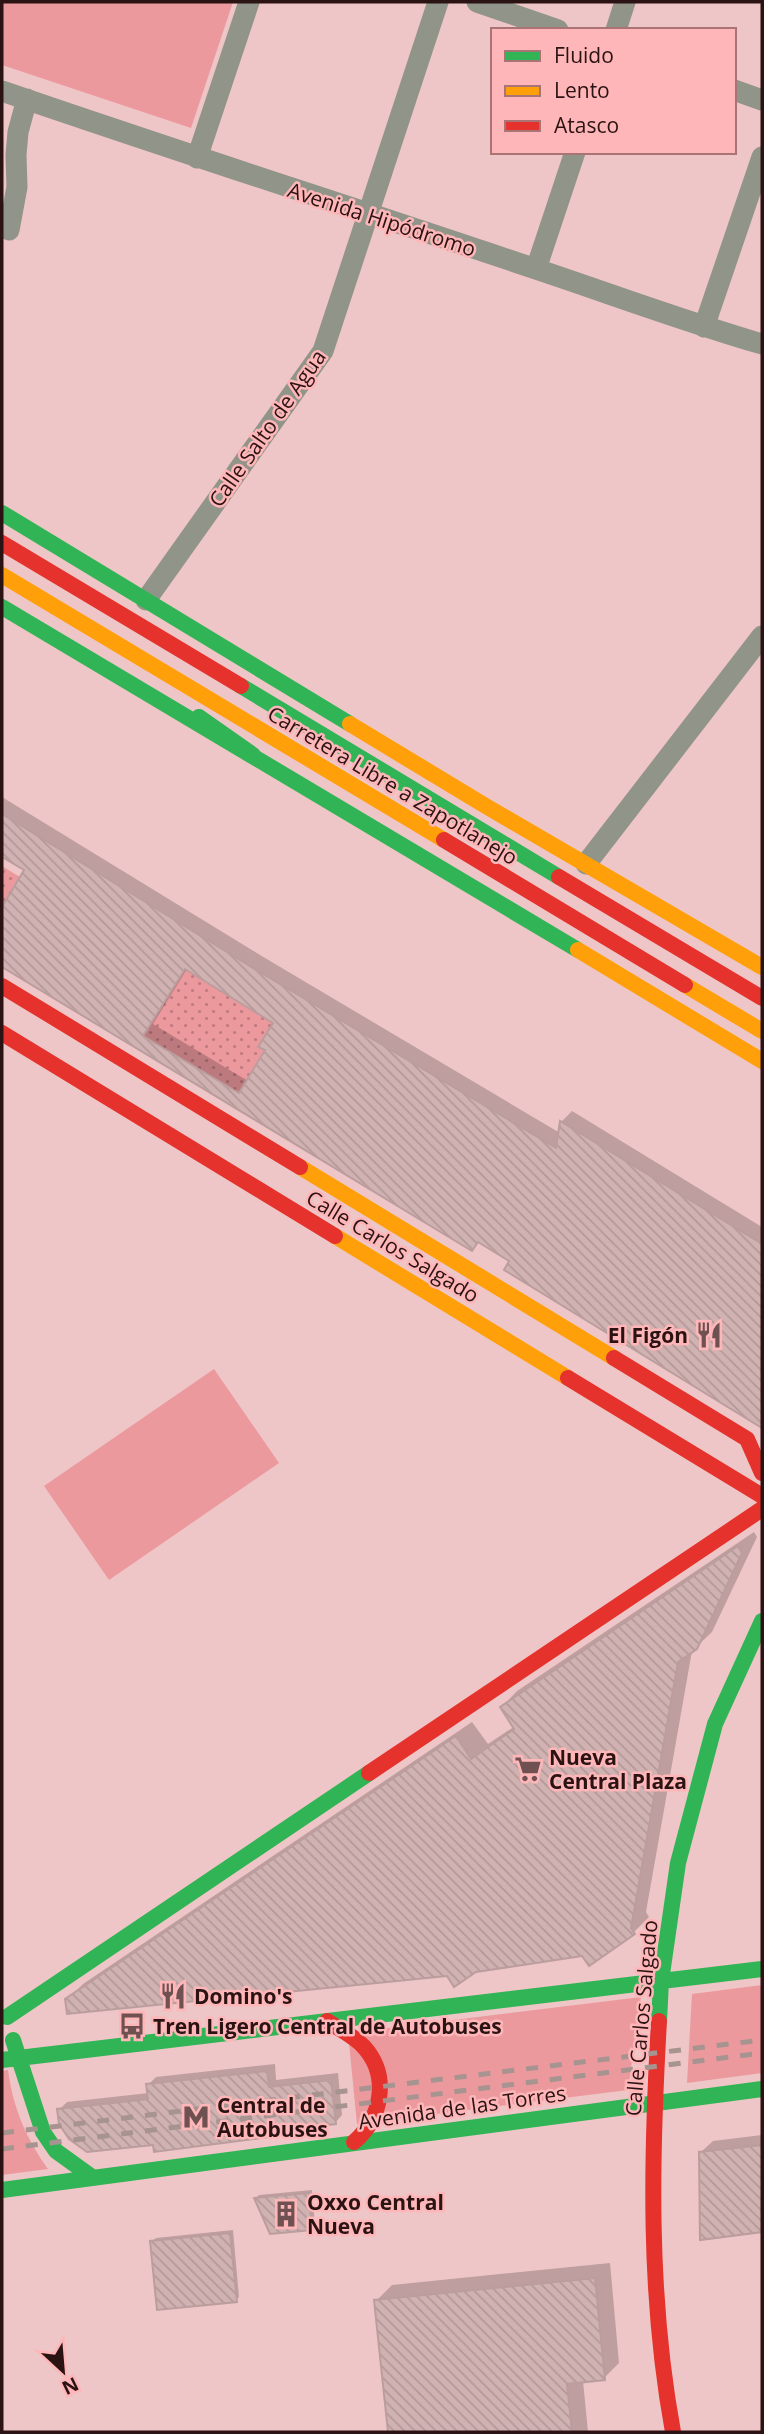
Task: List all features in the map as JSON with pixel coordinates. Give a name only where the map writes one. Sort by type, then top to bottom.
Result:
[{"type":"street","points":[[197,158],[249,2]]},
{"type":"street","name":"Calle Salto de Agua","points":[[146,600],[323,351],[438,2]]},
{"type":"street","points":[[477,2],[552,28]]},
{"type":"street","points":[[616,28],[625,2]]},
{"type":"street","name":"Avenida Hipódromo","points":[[2,91],[704,327],[762,344]]},
{"type":"street","points":[[736,91],[762,100]]},
{"type":"street","points":[[9,230],[17,187],[18,132],[27,99]]},
{"type":"street","points":[[536,269],[574,154]]},
{"type":"street","points":[[704,327],[762,157]]},
{"type":"street","name":"Carretera Libre a Zapotlanejo","points":[[2,513],[484,805],[762,967]]},
{"type":"street","name":"Carretera Libre a Zapotlanejo","points":[[2,543],[762,998]]},
{"type":"street","name":"Carretera Libre a Zapotlanejo","points":[[2,575],[762,1031]]},
{"type":"street","points":[[22,587],[143,679],[253,755]]},
{"type":"street","points":[[2,607],[762,1061]]},
{"type":"street","points":[[586,864],[762,636]]},
{"type":"street","points":[[2,986],[747,1439],[762,1473]]},
{"type":"street","name":"Calle Carlos Salgado","points":[[2,1033],[762,1496]]},
{"type":"street","points":[[7,2017],[762,1509]]},
{"type":"street","name":"Calle Carlos Salgado","points":[[673,2432],[665,2388],[652,2233],[654,2103],[661,1981],[678,1863],[715,1724],[762,1621]]},
{"type":"street","points":[[10,2059],[762,1969]]},
{"type":"street","points":[[2,1999],[7,2017],[10,2059],[43,2132],[56,2151],[92,2177]]},
{"type":"street","points":[[327,2021],[359,2042],[366,2050],[375,2068],[380,2090],[377,2110],[368,2129],[354,2142]]},
{"type":"street","name":"Avenida de las Torres","points":[[2,2190],[762,2089]]},
{"type":"shaded area","points":[[2,2],[233,2],[191,128],[2,65]]},
{"type":"shaded area","points":[[2,866],[20,877],[2,907]]},
{"type":"shaded area","points":[[185,969],[248,1008],[275,1020],[259,1046],[264,1050],[239,1093],[143,1036]]},
{"type":"shaded area","points":[[214,1369],[279,1463],[109,1580],[44,1486]]},
{"type":"shaded area","points":[[762,1985],[762,2073],[687,2083],[692,1994]]},
{"type":"shaded area","points":[[641,1997],[628,2090],[357,2124],[348,2033]]},
{"type":"shaded area","points":[[8,2070],[13,2097],[22,2122],[48,2169],[2,2175],[2,2071]]},
{"type":"building","points":[[2,814],[248,965],[556,1148],[560,1121],[762,1244],[762,1428],[504,1270],[509,1261],[478,1242],[472,1251],[2,967],[2,907],[24,870],[2,857]],"holes":[[[185,969],[273,1023],[258,1047],[265,1050],[239,1093],[143,1036]]]},
{"type":"building","name":"Nueva Central Plaza","points":[[738,1546],[742,1553],[697,1649],[678,1662],[631,1928],[635,1934],[589,1966],[582,1956],[476,1972],[454,1987],[447,1976],[67,2014],[65,1999],[456,1736],[471,1759],[514,1729],[500,1707]]},
{"type":"building","name":"Central de Autobuses","points":[[267,2071],[269,2087],[331,2080],[336,2124],[277,2131],[277,2136],[154,2152],[153,2145],[87,2152],[69,2139],[59,2124],[57,2109],[148,2099],[146,2084]]},
{"type":"building","points":[[762,2145],[762,2232],[700,2240],[699,2152]]},
{"type":"building","name":"Oxxo Central Nueva","points":[[309,2193],[312,2230],[270,2234],[254,2198]]},
{"type":"building","points":[[230,2233],[237,2302],[157,2310],[150,2241]]},
{"type":"building","points":[[595,2278],[605,2380],[567,2384],[572,2432],[388,2432],[374,2300]]},
{"type":"railway","points":[[2,2133],[762,2040]]},
{"type":"railway","points":[[2,2149],[762,2053]]},
{"type":"traffic: fast","points":[[2,513],[350,724]]},
{"type":"traffic: fast","points":[[2,607],[578,950]]},
{"type":"traffic: fast","points":[[241,686],[559,877]]},
{"type":"traffic: fast","points":[[199,717],[253,755]]},
{"type":"traffic: fast","points":[[659,2021],[661,1981],[678,1863],[715,1724],[762,1621]]},
{"type":"traffic: fast","points":[[7,2017],[369,1773]]},
{"type":"traffic: fast","points":[[2,2060],[762,1969]]},
{"type":"traffic: fast","points":[[13,2040],[43,2132],[56,2151],[92,2177]]},
{"type":"traffic: fast","points":[[2,2190],[762,2089]]},
{"type":"traffic: slow","points":[[2,575],[444,840]]},
{"type":"traffic: slow","points":[[350,724],[762,967]]},
{"type":"traffic: slow","points":[[578,950],[762,1061]]},
{"type":"traffic: slow","points":[[685,985],[762,1031]]},
{"type":"traffic: slow","points":[[300,1167],[614,1358]]},
{"type":"traffic: slow","points":[[335,1236],[568,1378]]},
{"type":"traffic: jam","points":[[2,543],[241,686]]},
{"type":"traffic: jam","points":[[444,840],[685,985]]},
{"type":"traffic: jam","points":[[559,877],[762,998]]},
{"type":"traffic: jam","points":[[2,986],[300,1167]]},
{"type":"traffic: jam","points":[[2,1033],[335,1236]]},
{"type":"traffic: jam","points":[[614,1358],[747,1439],[762,1473]]},
{"type":"traffic: jam","points":[[568,1378],[762,1496]]},
{"type":"traffic: jam","points":[[369,1773],[762,1509]]},
{"type":"traffic: jam","points":[[327,2021],[364,2047],[372,2058],[380,2083],[371,2121],[354,2142]]},
{"type":"traffic: jam","points":[[659,2021],[653,2176],[655,2279],[673,2432]]},
{"type":"place","name":"El Figón","points":[[709,1335]]},
{"type":"place","name":"Nueva Central Plaza","points":[[528,1769]]},
{"type":"place","name":"Domino's","points":[[173,1996]]},
{"type":"place","name":"Tren Ligero Central de Autobuses","points":[[132,2026]]},
{"type":"place","name":"Central de Autobuses","points":[[196,2117]]},
{"type":"place","name":"Oxxo Central Nueva","points":[[286,2214]]}]
